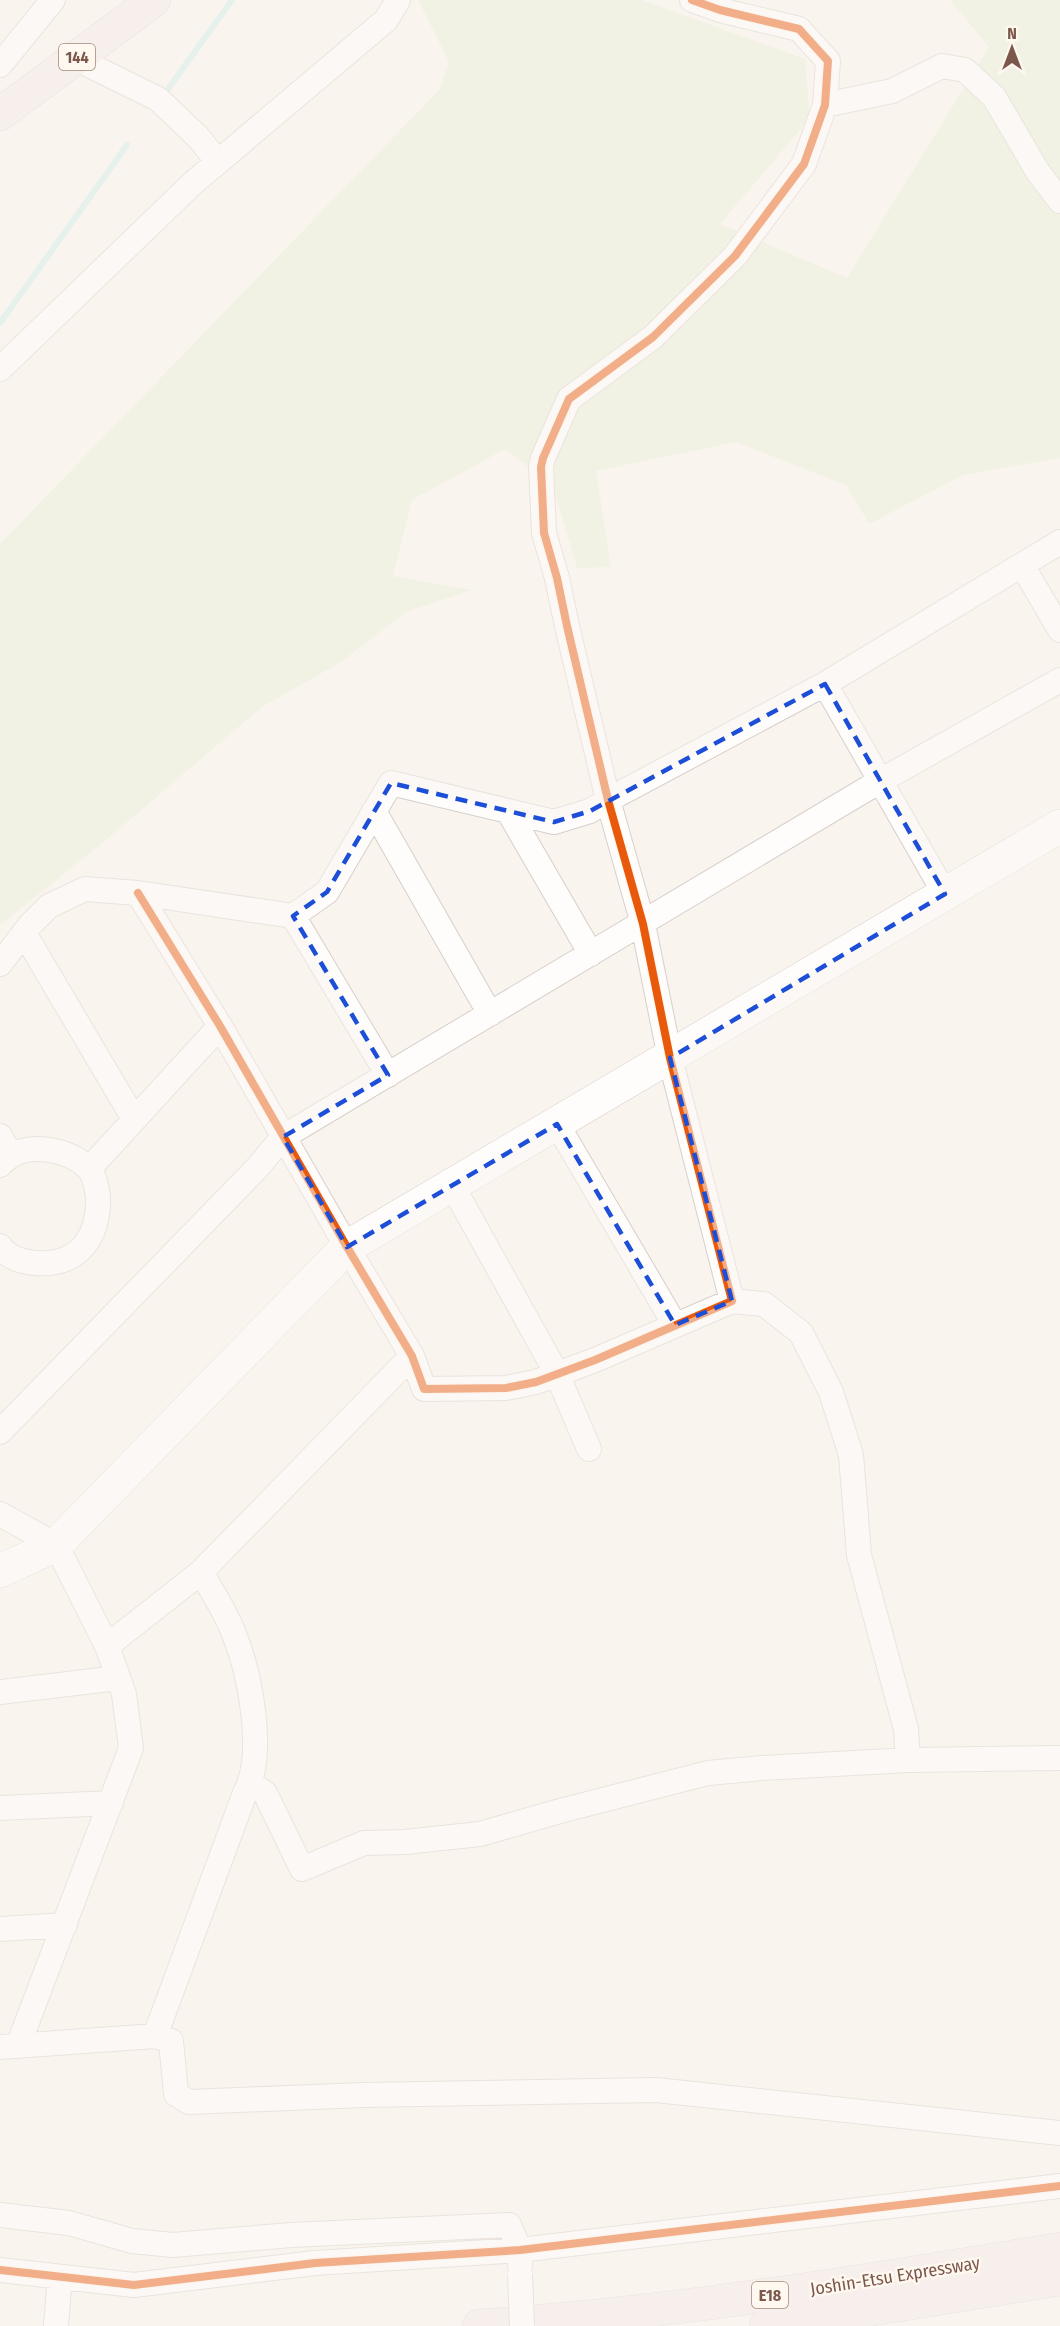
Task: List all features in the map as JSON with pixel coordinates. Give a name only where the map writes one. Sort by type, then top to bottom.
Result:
[{"type":"highway","name":"144","points":[[0,114],[154,0]]},
{"type":"highway","name":"Joshin-Etsu Expressway","points":[[479,2326],[556,2321],[802,2291],[1060,2249]]},
{"type":"highway","name":"Joshin-Etsu Expressway","points":[[766,2326],[1060,2279]]},
{"type":"street","points":[[0,65],[53,0]]},
{"type":"street","points":[[0,369],[193,183],[386,20],[398,0]]},
{"type":"street","points":[[692,0],[720,10],[799,29],[828,61],[825,105],[804,164],[735,256],[653,338],[569,399],[543,458],[544,533],[557,578],[608,800],[643,924],[670,1058],[732,1300]]},
{"type":"street","points":[[75,58],[158,99],[198,137],[218,162]]},
{"type":"street","points":[[825,105],[892,91],[942,66],[965,70],[994,96],[1038,172],[1060,201]]},
{"type":"street","points":[[0,964],[49,906],[85,889],[138,893],[293,916],[327,892],[391,783],[554,822],[590,811],[825,684],[1060,542]]},
{"type":"street","points":[[1022,565],[1060,630]]},
{"type":"street","points":[[0,1432],[256,1168],[283,1137],[880,781],[1060,680]]},
{"type":"street","points":[[825,684],[945,894]]},
{"type":"street","points":[[374,811],[490,1014]]},
{"type":"street","points":[[508,811],[591,954]]},
{"type":"street","points":[[0,1571],[56,1545],[347,1247],[1060,826]]},
{"type":"street","points":[[138,893],[220,1026],[412,1356],[424,1389],[506,1388],[536,1382],[732,1300],[764,1304],[801,1333],[831,1392],[851,1455],[859,1555],[906,1729],[908,1760]]},
{"type":"street","points":[[293,916],[388,1075]]},
{"type":"street","points":[[24,933],[134,1119]]},
{"type":"street","points":[[89,1168],[220,1026]]},
{"type":"street","points":[[557,1124],[675,1325]]},
{"type":"street","points":[[1,1250],[26,1263],[60,1262],[81,1249],[94,1232],[98,1212],[97,1189],[89,1168],[62,1152],[31,1149],[4,1152]]},
{"type":"street","points":[[452,1185],[557,1374],[589,1449]]},
{"type":"street","points":[[107,1646],[201,1572],[412,1356]]},
{"type":"street","points":[[0,1514],[56,1545],[107,1646],[124,1694],[131,1748],[65,1925],[9,2047],[155,2036],[171,2041],[176,2094],[189,2103],[363,2095],[656,2090],[1060,2133]]},
{"type":"street","points":[[155,2036],[244,1793],[250,1783],[255,1729],[249,1683],[234,1633],[201,1572]]},
{"type":"street","points":[[0,1692],[118,1678]]},
{"type":"street","points":[[250,1783],[265,1793],[302,1869],[364,1843],[405,1842],[480,1834],[708,1773],[908,1760],[1060,1758]]},
{"type":"street","points":[[0,1808],[111,1803]]},
{"type":"street","points":[[0,1929],[65,1925]]},
{"type":"street","points":[[0,2270],[59,2285],[134,2285],[315,2263],[520,2262],[1060,2186]]},
{"type":"street","points":[[0,2215],[69,2223],[132,2241],[173,2245],[291,2235],[509,2225],[520,2262],[522,2326]]},
{"type":"street","points":[[56,2326],[59,2285]]},
{"type":"highlighted area","points":[[825,684],[945,894],[670,1058],[732,1301],[675,1325],[557,1124],[347,1247],[283,1137],[388,1075],[293,916],[327,892],[391,783],[554,822],[590,811]]},
{"type":"green space","points":[[418,0],[642,0],[805,59],[810,118],[720,224],[847,278],[989,47],[950,0],[1060,0],[1060,458],[963,475],[869,524],[846,485],[736,442],[596,471],[611,567],[577,568],[553,486],[505,449],[412,500],[393,576],[472,590],[406,612],[341,662],[262,707],[106,840],[0,925],[0,544],[440,89],[449,62]]},
{"type":"waterway","points":[[168,89],[232,0]]},
{"type":"waterway","points":[[0,323],[127,145]]},
{"type":"cycle path","points":[[138,893],[220,1026],[412,1356],[424,1389],[506,1388],[536,1382],[595,1360],[732,1301],[670,1058],[643,924],[608,800],[557,578],[544,533],[541,467],[569,399],[653,337],[735,256],[804,164],[825,105],[828,61],[799,29],[720,10],[692,0]]},
{"type":"cycle path","points":[[0,2270],[134,2285],[315,2263],[520,2250],[1060,2186]]}]
